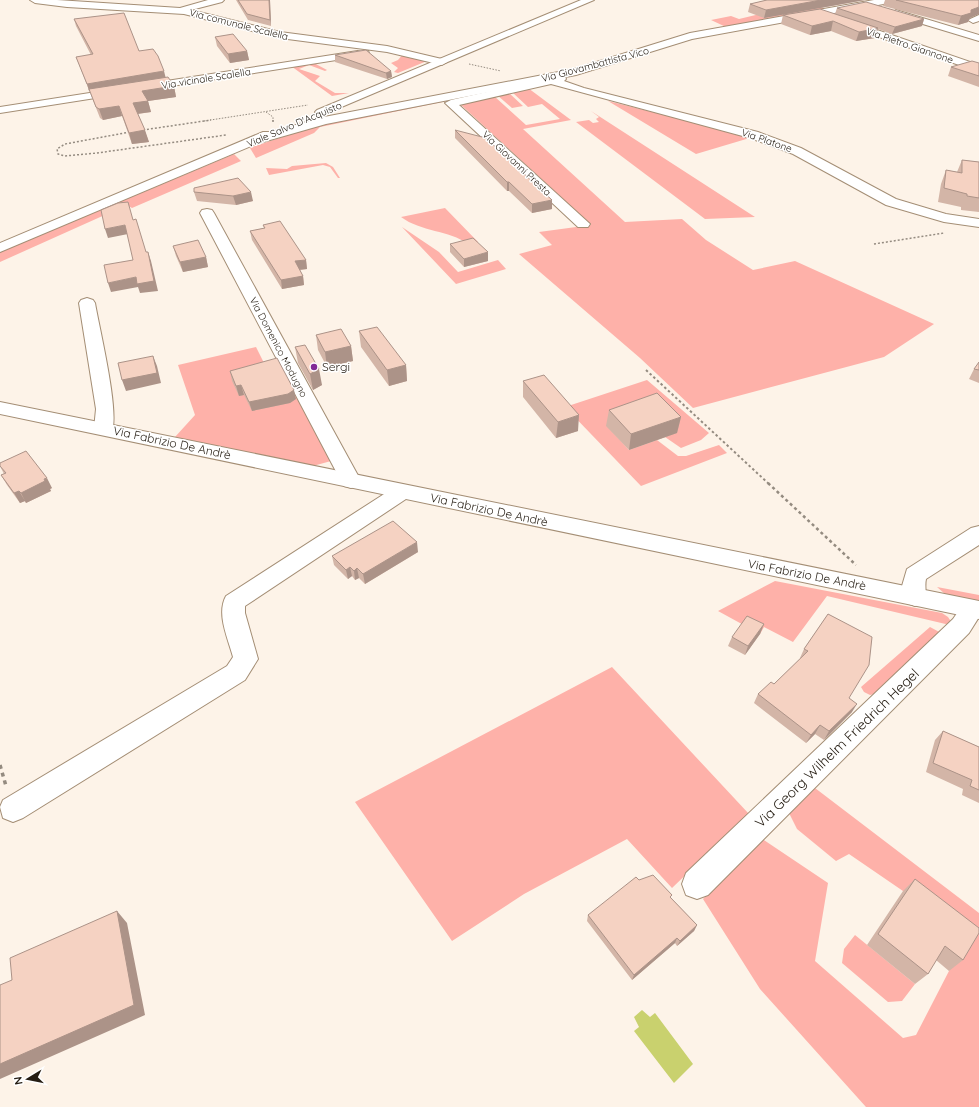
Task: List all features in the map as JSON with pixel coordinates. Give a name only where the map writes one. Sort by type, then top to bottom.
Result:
[{"type":"street","name":"Via comunale Scalella","points":[[35,0],[67,4],[177,10],[207,16],[280,35],[387,49],[442,62]]},
{"type":"street","points":[[67,4],[84,0]]},
{"type":"street","points":[[177,10],[218,0]]},
{"type":"street","name":"Viale Salvo D'Acquisto","points":[[0,248],[589,0]]},
{"type":"street","name":"Via Giovambattista Vico","points":[[254,141],[324,122],[532,81],[548,80],[575,75],[576,72],[690,36],[889,0]]},
{"type":"street","points":[[865,5],[979,38]]},
{"type":"street","name":"Via Pietro Giannone","points":[[818,12],[979,69]]},
{"type":"street","name":"Via vicinale Scalella","points":[[0,110],[387,49]]},
{"type":"street","name":"Via Giovanni Presta","points":[[548,80],[451,103],[583,224]]},
{"type":"street","name":"Via Platone","points":[[548,80],[754,135],[797,151],[891,202],[944,218],[979,223]]},
{"type":"street","points":[[301,121],[312,123],[324,122]]},
{"type":"street","name":"Via Domenico Modugno","points":[[207,213],[351,481]]},
{"type":"street","points":[[87,303],[105,409],[104,429]]},
{"type":"street","name":"Via Fabrizio De Andrè","points":[[0,408],[915,597],[973,620]]},
{"type":"street","points":[[13,809],[236,673],[246,659],[233,613],[234,602],[402,492]]},
{"type":"street","points":[[915,597],[913,586],[915,575],[979,534]]},
{"type":"street","name":"Via Georg Wilhelm Friedrich Hegel","points":[[697,884],[973,620]]},
{"type":"path","points":[[463,63],[510,73],[532,81]]},
{"type":"path","points":[[143,130],[297,106],[323,104],[336,106]]},
{"type":"path","points":[[266,112],[273,117],[273,122],[267,124]]},
{"type":"path","points":[[136,131],[65,144],[57,149],[58,154],[65,156],[97,153],[230,134]]},
{"type":"path","points":[[874,244],[944,233]]},
{"type":"path","points":[[646,370],[859,568],[869,580],[872,588]]},
{"type":"shaded area","points":[[810,2],[826,9],[808,11],[726,27],[711,20],[731,16],[739,19]]},
{"type":"shaded area","points":[[403,54],[427,61],[398,73],[394,72],[398,68],[391,63],[398,60]]},
{"type":"shaded area","points":[[312,62],[327,70],[325,71],[309,65],[299,69],[320,76],[315,81],[335,93],[349,93],[332,96],[291,66]]},
{"type":"shaded area","points":[[541,82],[320,127],[314,133],[256,158],[250,148],[285,136],[357,117]]},
{"type":"shaded area","points":[[528,88],[571,120],[523,129],[625,222],[682,219],[706,240],[753,270],[795,261],[934,324],[884,357],[693,408],[640,358],[519,254],[552,245],[539,232],[591,225],[459,103],[494,96],[526,125],[560,119],[542,104],[528,107],[512,92]]},
{"type":"shaded area","points":[[509,93],[523,106],[512,108],[497,95]]},
{"type":"shaded area","points":[[608,101],[753,137],[696,154]]},
{"type":"shaded area","points":[[591,111],[755,217],[705,219],[576,122],[589,120],[593,123],[599,122],[596,119],[599,117]]},
{"type":"shaded area","points":[[234,154],[241,161],[132,208],[127,205],[0,262],[0,252]]},
{"type":"shaded area","points":[[326,163],[333,167],[340,178],[338,178],[330,167],[323,165],[269,175],[266,168],[287,169],[292,166]]},
{"type":"shaded area","points":[[445,208],[478,242],[468,244],[452,236],[417,226],[401,217]]},
{"type":"shaded area","points":[[402,227],[439,252],[458,272],[498,260],[506,269],[456,284]]},
{"type":"shaded area","points":[[256,347],[265,365],[277,362],[331,461],[313,466],[175,437],[195,415],[178,365]]},
{"type":"shaded area","points":[[647,380],[709,433],[701,440],[681,448],[665,437],[677,432],[607,426],[629,450],[657,440],[678,456],[686,456],[719,445],[727,453],[641,486],[565,407]]},
{"type":"shaded area","points":[[775,581],[942,613],[948,617],[954,626],[827,596],[793,642],[764,627],[760,634],[718,611]]},
{"type":"shaded area","points":[[937,587],[979,595],[979,602],[945,594]]},
{"type":"shaded area","points":[[930,627],[943,634],[879,693],[870,695],[864,692],[861,687]]},
{"type":"shaded area","points":[[612,667],[749,814],[672,888],[627,839],[524,894],[452,941],[355,802]]},
{"type":"shaded area","points":[[815,788],[979,913],[979,1107],[866,1107],[760,989],[703,899],[761,838],[828,883],[815,961],[903,1038],[916,1035],[949,971],[967,941],[903,891],[849,854],[836,861],[797,829],[789,813]]},
{"type":"shaded area","points":[[855,935],[915,984],[902,1001],[888,1002],[842,963],[844,949]]},
{"type":"shaded area","points":[[642,1010],[650,1017],[655,1013],[693,1064],[674,1083],[634,1031],[639,1027],[634,1017]]},
{"type":"building","points":[[238,0],[269,0],[270,20],[247,14]]},
{"type":"building","points":[[767,0],[821,0],[766,10],[750,4]]},
{"type":"building","points":[[896,0],[979,0],[979,7],[971,10],[971,13],[961,16]]},
{"type":"building","points":[[866,2],[924,19],[895,27],[837,8]]},
{"type":"building","points":[[820,9],[878,28],[859,32],[833,21],[812,26],[783,15]]},
{"type":"building","points":[[124,13],[139,51],[153,49],[158,56],[164,71],[87,84],[76,57],[93,54],[74,19]]},
{"type":"building","points":[[233,34],[247,51],[228,54],[215,37]]},
{"type":"building","points":[[366,50],[391,71],[386,73],[335,55]]},
{"type":"building","points":[[972,61],[979,63],[979,76],[951,67]]},
{"type":"building","points":[[168,77],[174,86],[142,91],[148,101],[133,103],[145,130],[129,133],[119,106],[99,109],[96,107],[89,89]]},
{"type":"building","points":[[455,130],[486,138],[552,200],[532,204],[509,182],[507,182]]},
{"type":"building","points":[[962,160],[979,162],[979,198],[967,196],[967,194],[944,188],[946,170],[962,173]]},
{"type":"building","points":[[238,178],[251,192],[233,196],[194,192],[194,188]]},
{"type":"building","points":[[128,202],[133,220],[136,219],[146,252],[148,252],[154,281],[137,284],[136,277],[108,283],[104,265],[133,260],[125,225],[105,229],[101,210],[118,203]]},
{"type":"building","points":[[280,221],[306,260],[295,261],[303,276],[281,280],[250,231],[265,228],[263,225]]},
{"type":"building","points":[[473,238],[488,252],[464,259],[450,244]]},
{"type":"building","points":[[198,240],[206,257],[180,262],[173,246]]},
{"type":"building","points":[[377,327],[406,365],[387,370],[359,331]]},
{"type":"building","points":[[341,329],[351,346],[325,352],[316,335]]},
{"type":"building","points":[[305,345],[319,369],[310,374],[295,347]]},
{"type":"building","points":[[153,356],[157,373],[122,380],[118,363]]},
{"type":"building","points":[[277,358],[294,390],[288,394],[249,402],[241,385],[236,386],[230,371]]},
{"type":"building","points":[[979,362],[979,370],[974,369]]},
{"type":"building","points":[[544,375],[579,415],[558,422],[523,381]]},
{"type":"building","points":[[657,393],[681,417],[631,434],[609,410]]},
{"type":"building","points":[[26,451],[47,478],[44,479],[45,481],[21,493],[19,491],[14,493],[1,475],[6,473],[0,466],[0,463]]},
{"type":"building","points":[[393,521],[417,542],[363,574],[357,568],[354,571],[350,567],[346,570],[332,556]]},
{"type":"building","points":[[828,614],[872,637],[869,665],[849,698],[857,704],[829,731],[820,725],[811,735],[758,694],[771,682],[774,684],[808,651],[804,649]]},
{"type":"building","points":[[747,616],[764,624],[748,646],[732,637]]},
{"type":"building","points":[[943,731],[979,747],[979,790],[970,786],[972,780],[933,763]]},
{"type":"building","points":[[653,875],[672,895],[670,897],[697,925],[680,941],[677,938],[634,975],[588,915],[636,877],[639,880]]},
{"type":"building","points":[[915,879],[979,928],[979,933],[963,960],[945,946],[928,974],[878,934]]},
{"type":"building","points":[[117,911],[134,1005],[0,1064],[0,985],[12,980],[10,958]]},
{"type":"place","name":"Sergi","points":[[314,367]]}]
